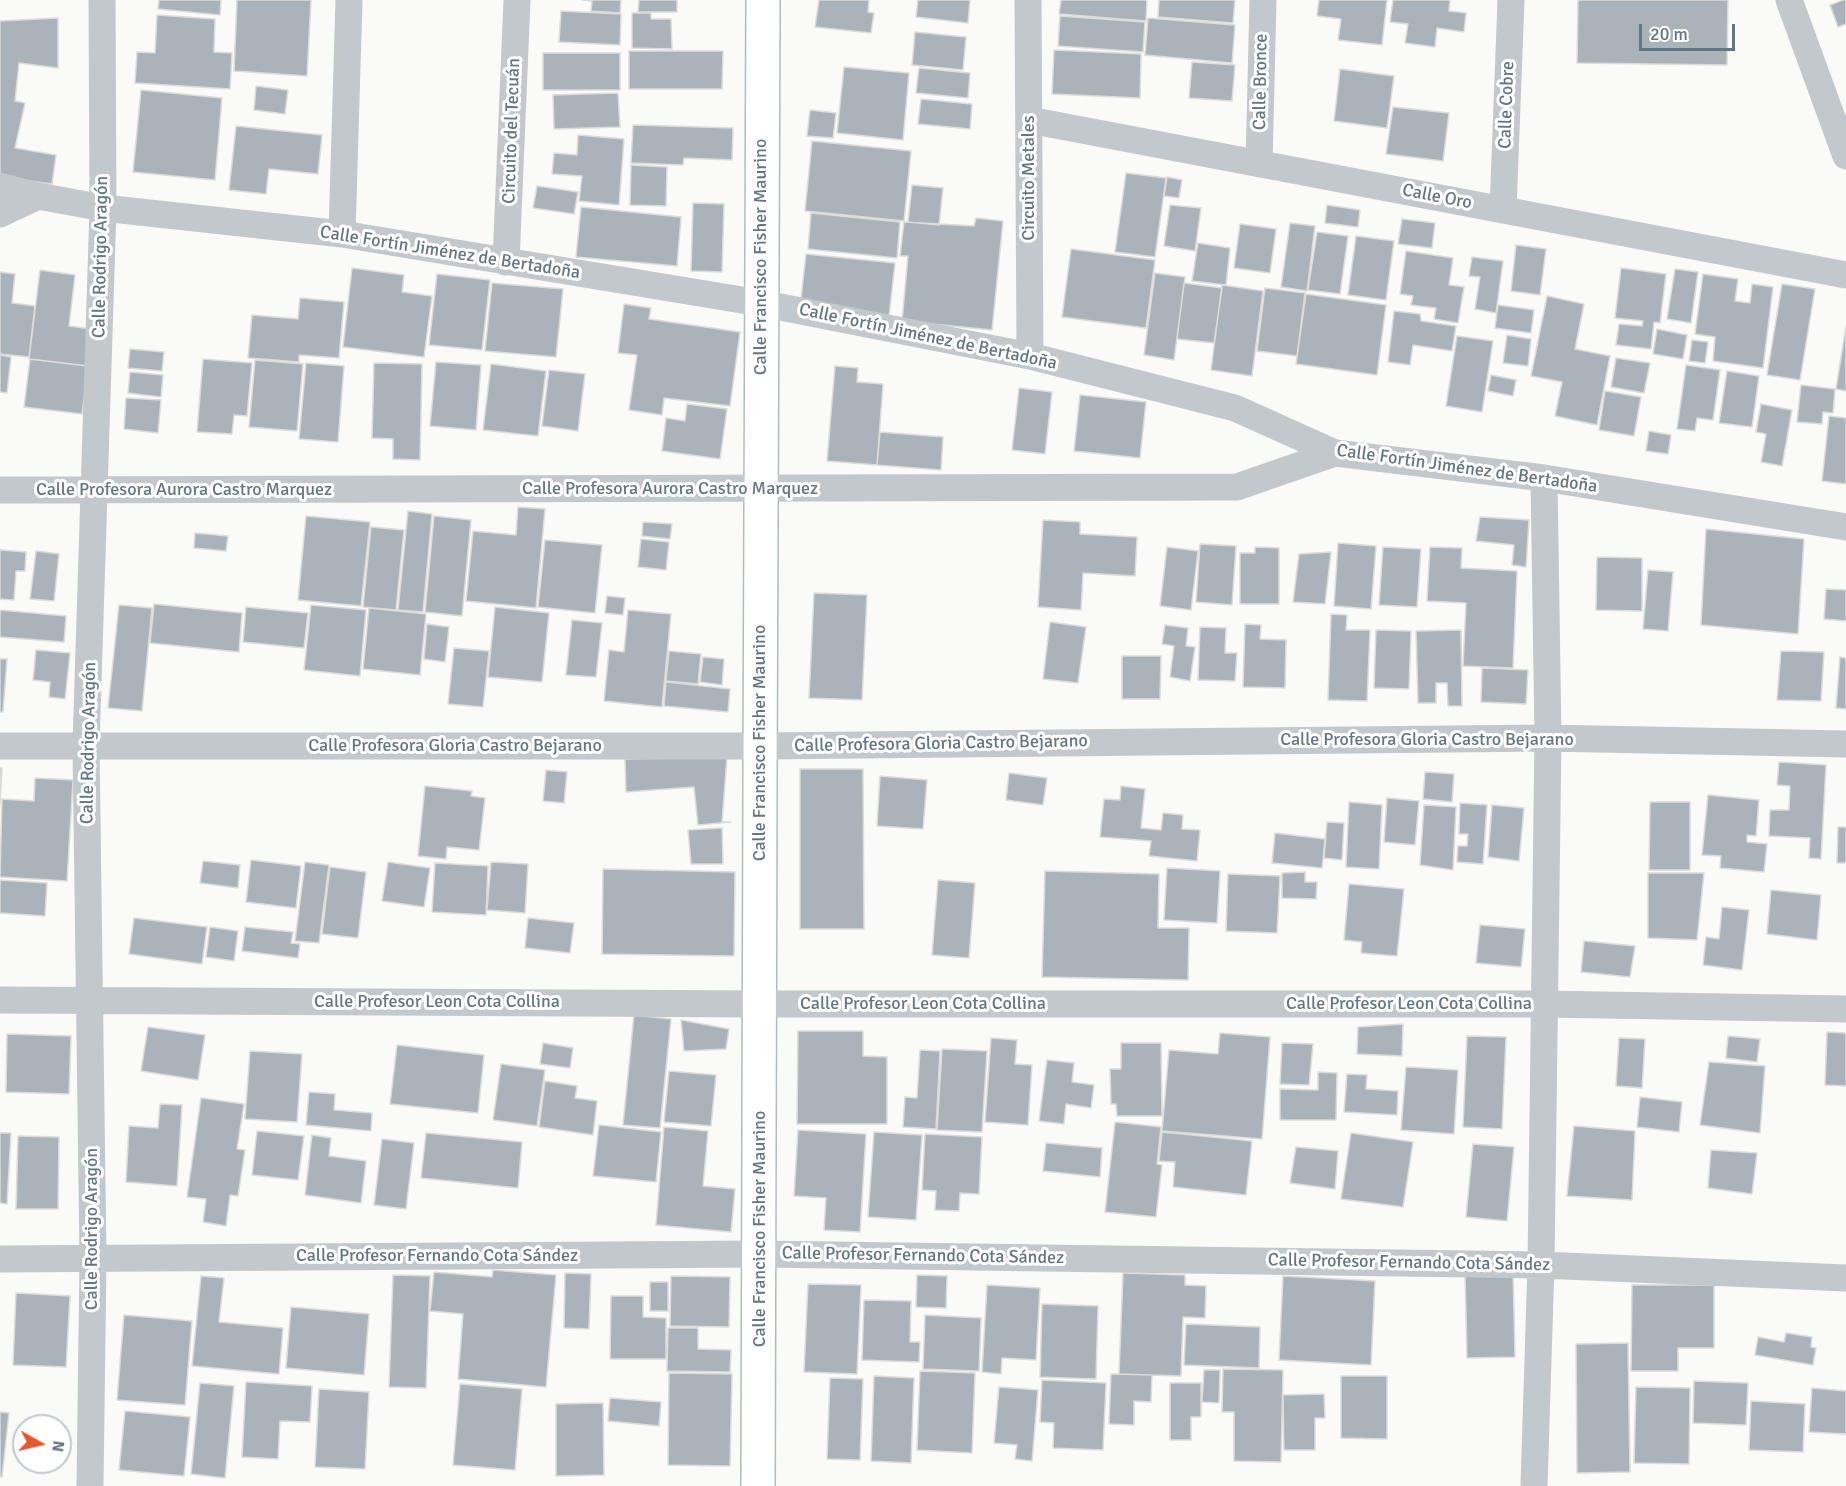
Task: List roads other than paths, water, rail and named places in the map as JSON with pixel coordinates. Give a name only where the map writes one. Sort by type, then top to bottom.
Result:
[{"type":"street","name":"Calle Rodrigo Aragón","points":[[90,1486],[93,1258],[86,745],[103,208],[102,0]]},
{"type":"street","points":[[342,234],[349,0]]},
{"type":"street","name":"Circuito del Tecuán","points":[[506,262],[517,0]]},
{"type":"street","name":"Calle Francisco Fisher Maurino","points":[[758,1486],[761,1004],[759,489],[763,0]]},
{"type":"street","name":"Circuito Metales","points":[[1029,0],[1030,356]]},
{"type":"street","name":"Calle Bronce","points":[[1259,164],[1263,0]]},
{"type":"street","name":"Calle Cobre","points":[[1503,210],[1511,0]]},
{"type":"street","points":[[1789,0],[1846,156]]},
{"type":"street","name":"Calle Oro","points":[[1029,120],[1846,275]]},
{"type":"street","name":"Calle Fortín Jiménez de Bertadoña","points":[[0,186],[38,196],[103,208],[342,234],[760,303],[1030,356],[1235,408],[1335,453],[1544,478],[1846,527]]},
{"type":"street","points":[[0,214],[38,196]]},
{"type":"street","name":"Calle Profesora Aurora Castro Marquez","points":[[0,490],[1237,487],[1335,453]]},
{"type":"street","points":[[1534,1486],[1541,1265],[1548,738],[1544,478]]},
{"type":"street","name":"Calle Profesora Gloria Castro Bejarano","points":[[0,746],[761,746],[1548,738],[1846,744]]},
{"type":"street","name":"Calle Profesor Leon Cota Collina","points":[[0,1000],[1543,1005],[1846,1010]]},
{"type":"street","name":"Calle Profesor Fernando Cota Sández","points":[[0,1259],[760,1254],[1541,1265],[1846,1278]]}]
